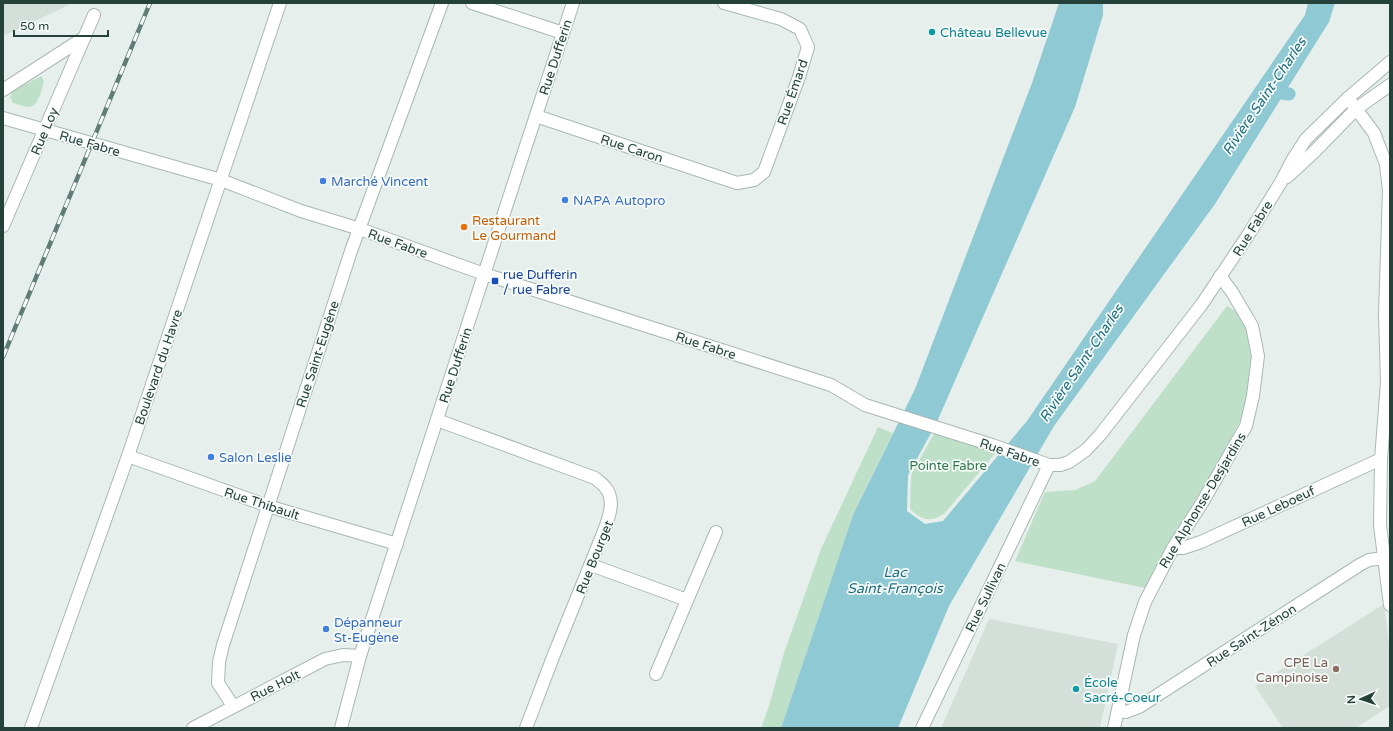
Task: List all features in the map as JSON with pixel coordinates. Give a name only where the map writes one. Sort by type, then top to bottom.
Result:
[{"type":"street","name":"Boulevard du Havre","points":[[31,728],[128,456],[280,3]]},
{"type":"street","name":"Rue Saint-Eugène","points":[[233,706],[218,683],[219,662],[351,251],[442,3]]},
{"type":"street","points":[[472,3],[563,33]]},
{"type":"street","name":"Rue Dufferin","points":[[341,728],[360,656],[573,3]]},
{"type":"street","name":"Rue Émard","points":[[724,3],[781,19],[800,29],[808,47],[799,77],[764,172],[754,180],[737,183],[729,180]]},
{"type":"street","name":"Rue Loy","points":[[3,226],[94,15]]},
{"type":"street","points":[[3,90],[85,37]]},
{"type":"street","name":"Rue Fabre","points":[[3,118],[221,180],[301,211],[360,229],[484,274],[831,385],[865,405],[992,445],[1049,465],[1060,465],[1069,462],[1086,450],[1100,435],[1202,304],[1281,182],[1306,139],[1348,98],[1390,62]]},
{"type":"street","name":"Rue Fabre","points":[[1281,182],[1310,156],[1356,108],[1390,85]]},
{"type":"street","points":[[1348,98],[1374,133],[1386,164],[1388,191],[1385,314],[1387,383],[1381,459],[1380,525],[1390,605]]},
{"type":"street","name":"Rue Caron","points":[[536,116],[729,180]]},
{"type":"street","name":"Rue Alphonse-Desjardins","points":[[1114,728],[1134,635],[1145,602],[1172,548],[1202,503],[1246,426],[1253,396],[1258,356],[1252,326],[1232,292],[1220,276]]},
{"type":"street","name":"Rue Bourget","points":[[437,420],[595,478],[606,487],[610,498],[611,512],[526,728]]},
{"type":"street","name":"Rue Thibault","points":[[128,456],[268,506],[396,544]]},
{"type":"street","name":"Rue Leboeuf","points":[[1172,548],[1183,548],[1201,542],[1381,459]]},
{"type":"street","name":"Rue Sullivan","points":[[922,728],[1049,465]]},
{"type":"street","points":[[656,674],[716,532]]},
{"type":"street","name":"Rue Saint-Zénon","points":[[1118,711],[1126,712],[1139,707],[1361,564],[1369,560],[1384,558]]},
{"type":"street","points":[[591,565],[687,600]]},
{"type":"street","name":"Rue Holt","points":[[193,728],[325,659],[343,655],[360,656]]},
{"type":"shaded area","points":[[3,3],[73,3],[3,36]]},
{"type":"shaded area","name":"CPE La Campinoise","points":[[1384,604],[1390,652],[1390,706],[1356,728],[1283,728],[1255,686]]},
{"type":"shaded area","points":[[989,619],[1118,644],[1100,728],[941,728]]},
{"type":"green space","points":[[41,76],[44,81],[40,97],[35,104],[29,107],[13,103],[10,97],[13,91]]},
{"type":"green space","points":[[1227,306],[1239,313],[1251,339],[1252,370],[1243,415],[1218,464],[1182,522],[1145,588],[1015,561],[1045,492],[1075,490],[1095,481]]},
{"type":"green space","points":[[878,427],[893,433],[853,515],[781,728],[761,728],[784,653],[821,549]]},
{"type":"green space","name":"Pointe Fabre","points":[[935,432],[997,451],[945,513],[934,519],[924,519],[913,512],[910,508],[911,478],[912,473]]},
{"type":"water","name":"Lac Saint-François","points":[[1059,3],[1103,3],[1103,15],[1075,107],[936,424],[908,475],[907,511],[925,524],[943,521],[1027,421],[1305,15],[1308,3],[1335,3],[1329,22],[1215,204],[1054,426],[949,606],[898,728],[781,728],[853,515],[915,389],[1032,83]]},
{"type":"waterway","name":"Rivière Saint-Charles","points":[[1267,91],[1289,94]]},
{"type":"railway","points":[[3,357],[150,3]]},
{"type":"place","name":"Château Bellevue","points":[[932,32]]},
{"type":"place","name":"Marché Vincent","points":[[323,181]]},
{"type":"place","name":"NAPA Autopro","points":[[565,200]]},
{"type":"place","name":"Restaurant Le Gourmand","points":[[464,227]]},
{"type":"place","name":"rue Dufferin / rue Fabre","points":[[495,281]]},
{"type":"place","name":"Salon Leslie","points":[[211,457]]},
{"type":"place","name":"Dépanneur St-Eugène","points":[[326,629]]},
{"type":"place","name":"CPE La Campinoise","points":[[1336,669]]},
{"type":"place","name":"École Sacré-Coeur","points":[[1076,689]]}]
